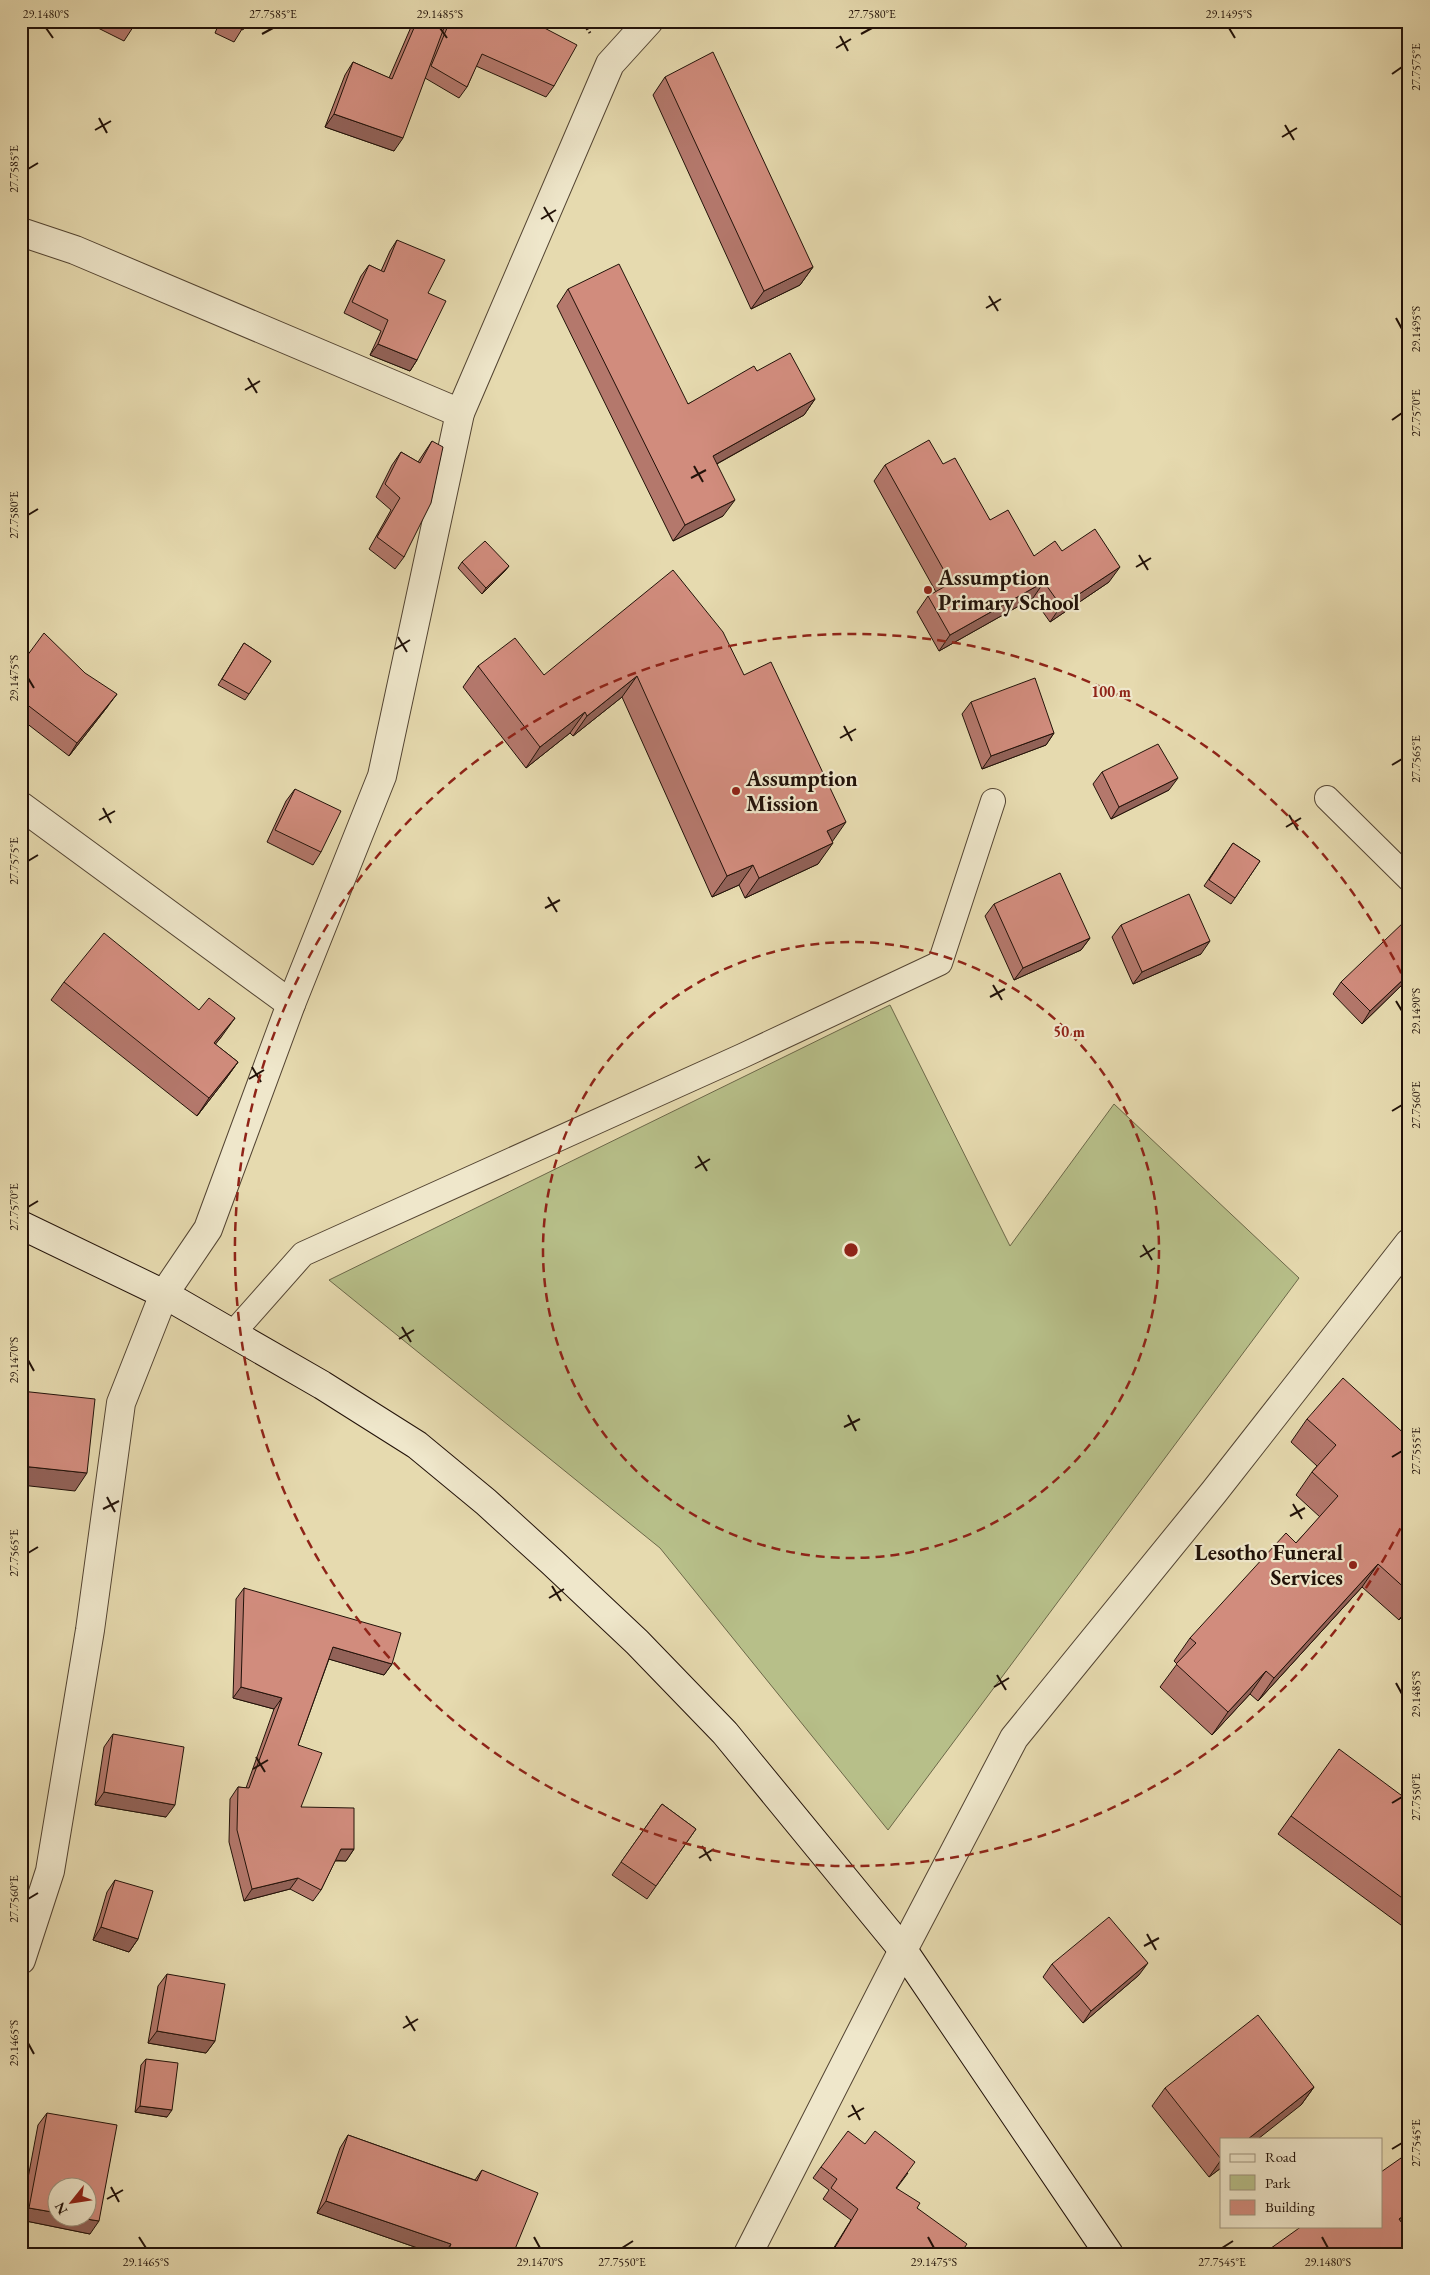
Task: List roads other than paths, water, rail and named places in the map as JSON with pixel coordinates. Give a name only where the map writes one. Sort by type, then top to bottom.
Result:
[{"type":"street","points":[[21,1960],[50,1871],[90,1630],[121,1403],[164,1294],[208,1229],[291,1004],[382,776],[460,413],[610,64],[648,21]]},
{"type":"street","points":[[21,232],[75,250],[460,413]]},
{"type":"street","points":[[21,806],[291,1004]]},
{"type":"street","points":[[21,1225],[164,1294],[322,1385],[417,1445],[486,1502],[637,1642],[725,1734],[902,1950],[1109,2254]]},
{"type":"street","points":[[748,2254],[902,1950],[1014,1738],[1214,1492],[1409,1243]]},
{"type":"lane","points":[[1327,798],[1409,879]]},
{"type":"lane","points":[[233,1333],[303,1254],[742,1056],[940,963],[993,801]]},
{"type":"place","name":"Assumption Primary School","points":[[928,590]]},
{"type":"place","name":"Assumption Mission","points":[[736,791]]},
{"type":"place","name":"Lesotho Funeral Services","points":[[1353,1565]]}]
